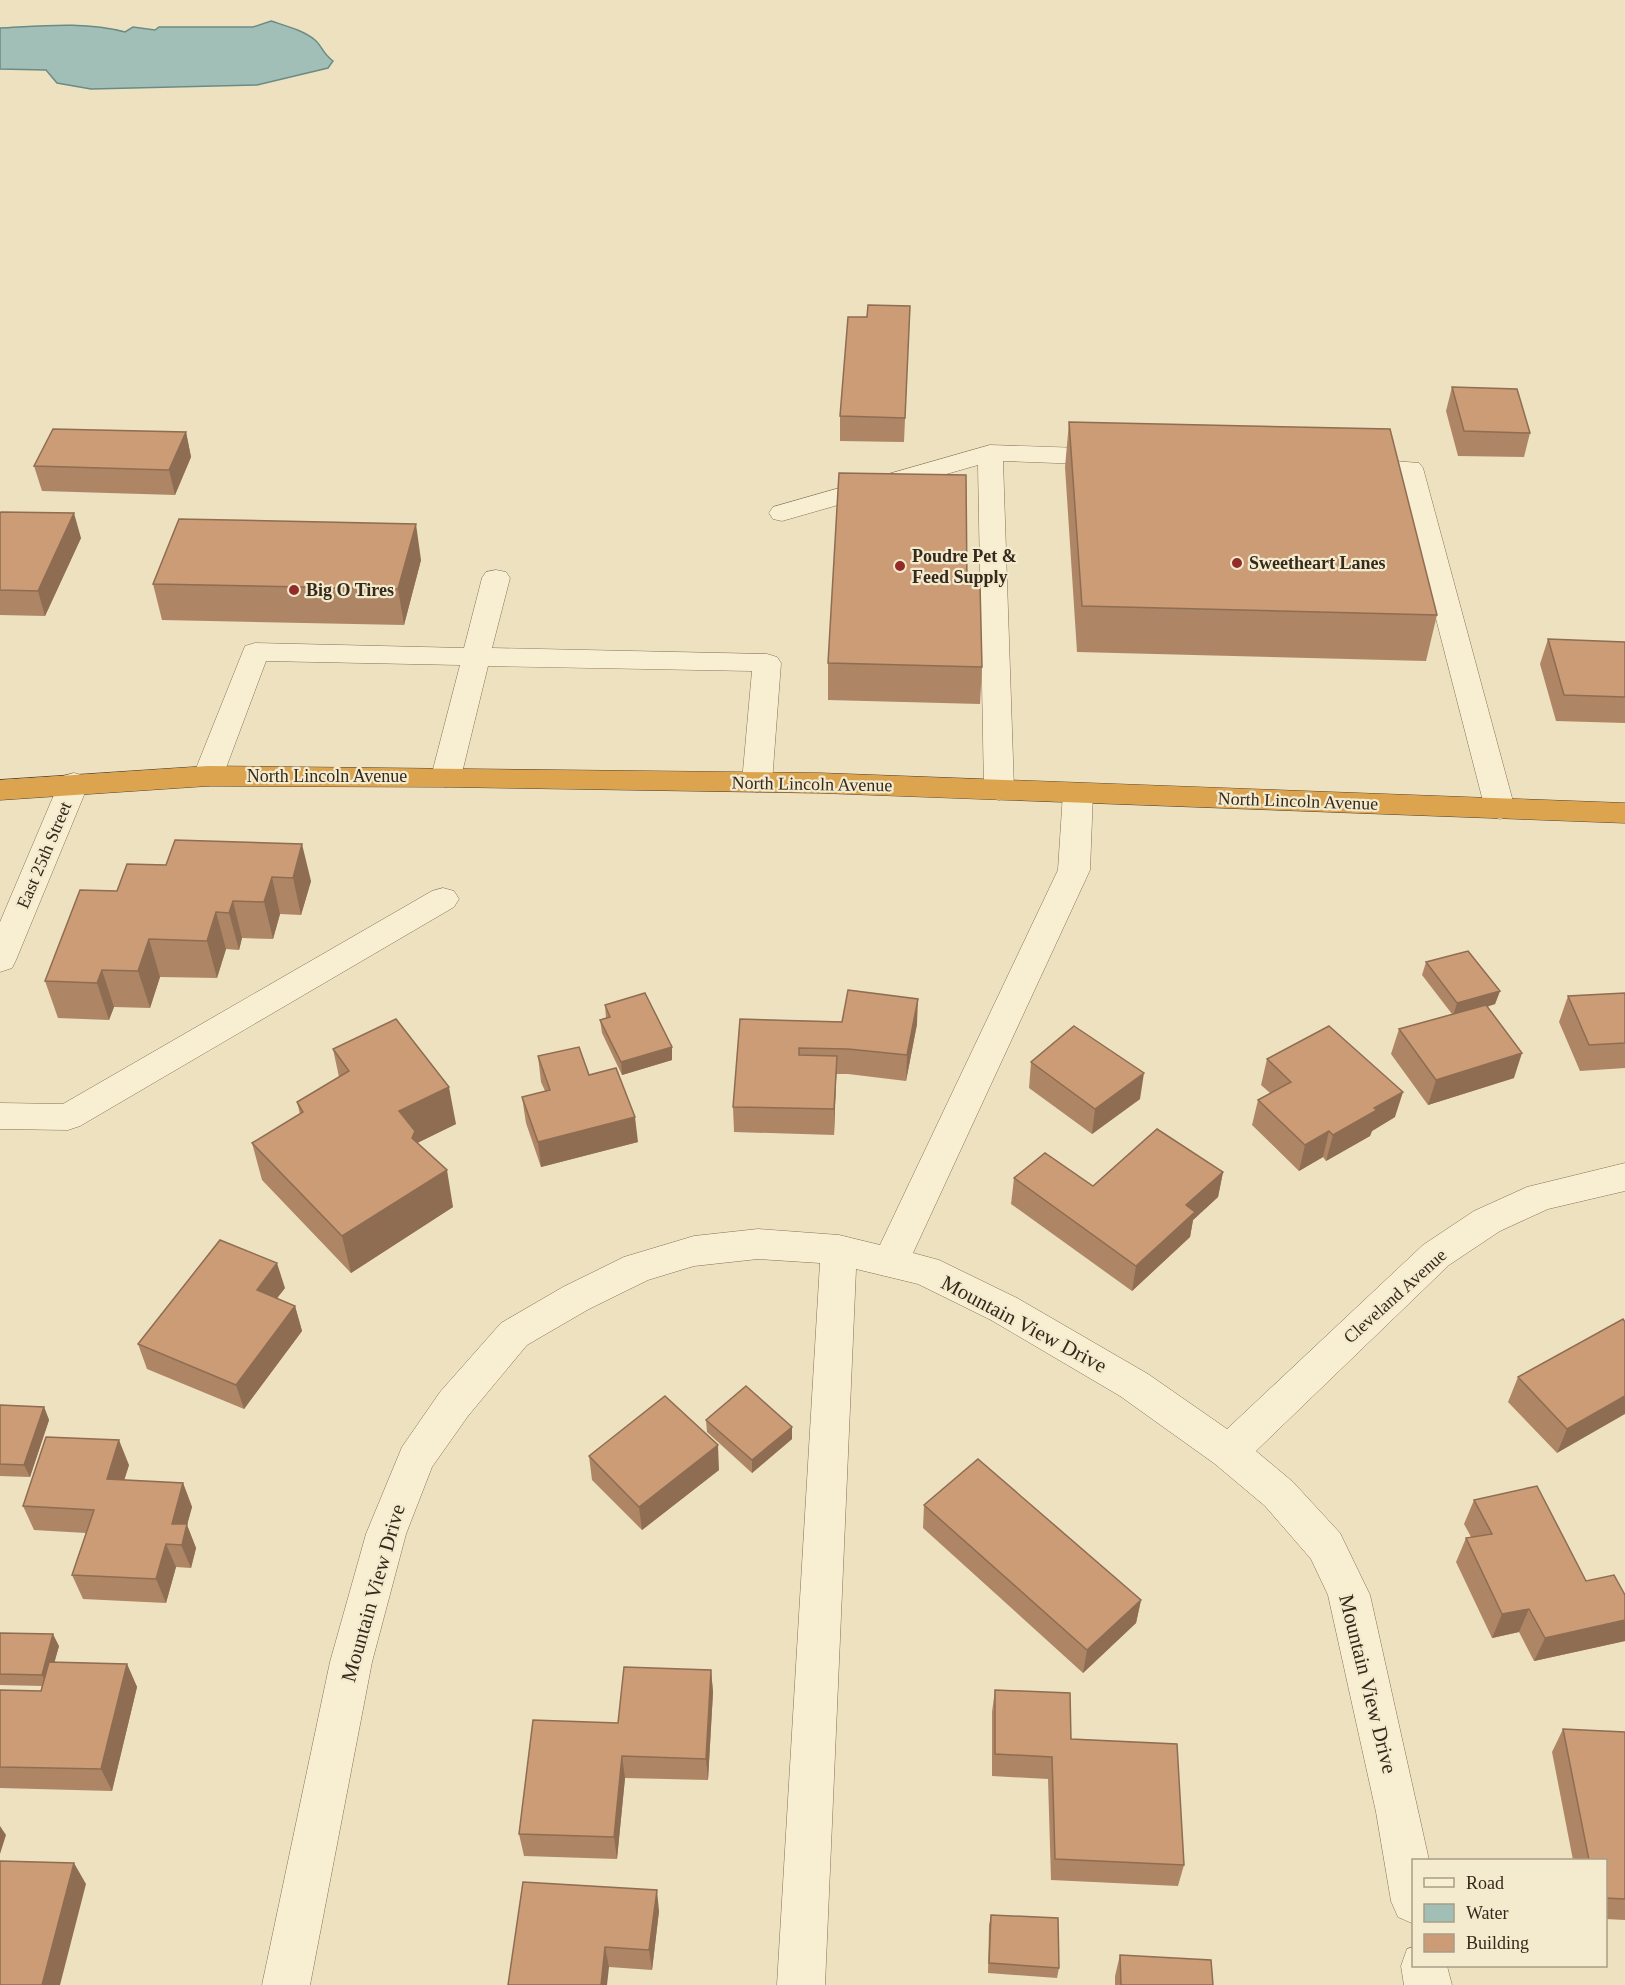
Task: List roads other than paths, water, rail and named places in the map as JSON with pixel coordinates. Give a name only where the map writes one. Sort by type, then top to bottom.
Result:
[{"type":"highway","name":"North Lincoln Avenue","points":[[0,790],[74,783],[208,776],[447,777],[757,782],[1625,813]]},
{"type":"street","points":[[990,453],[999,790]]},
{"type":"street","points":[[782,513],[990,453],[1133,458]]},
{"type":"street","points":[[1329,465],[1410,468],[1500,809]]},
{"type":"street","points":[[447,777],[496,578]]},
{"type":"street","points":[[208,776],[255,652],[767,663],[757,782]]},
{"type":"street","name":"East 25th Street","points":[[0,960],[74,783]]},
{"type":"street","points":[[890,1263],[1074,870],[1077,792]]},
{"type":"street","points":[[0,1116],[68,1117],[443,899]]},
{"type":"street","name":"Cleveland Avenue","points":[[1229,1452],[1437,1255],[1487,1221],[1540,1197],[1625,1177]]},
{"type":"street","name":"Mountain View Drive","points":[[286,1985],[351,1662],[386,1534],[416,1459],[454,1404],[514,1334],[576,1298],[637,1268],[694,1251],[758,1244],[839,1250],[926,1271],[1004,1309],[1134,1384],[1229,1452],[1279,1494],[1326,1546],[1349,1595],[1398,1812],[1412,1895]]},
{"type":"street","points":[[801,1985],[839,1250]]},
{"type":"street","points":[[1424,1967],[1428,1985]]},
{"type":"water","points":[[271,21],[300,31],[315,40],[333,61],[328,68],[257,85],[91,89],[57,83],[46,70],[0,69],[0,28],[79,25],[125,32],[133,27],[155,30],[159,27],[253,27]]},
{"type":"place","name":"Sweetheart Lanes","points":[[1237,563]]},
{"type":"place","name":"Poudre Pet & Feed Supply","points":[[900,566]]},
{"type":"place","name":"Big O Tires","points":[[294,590]]}]
